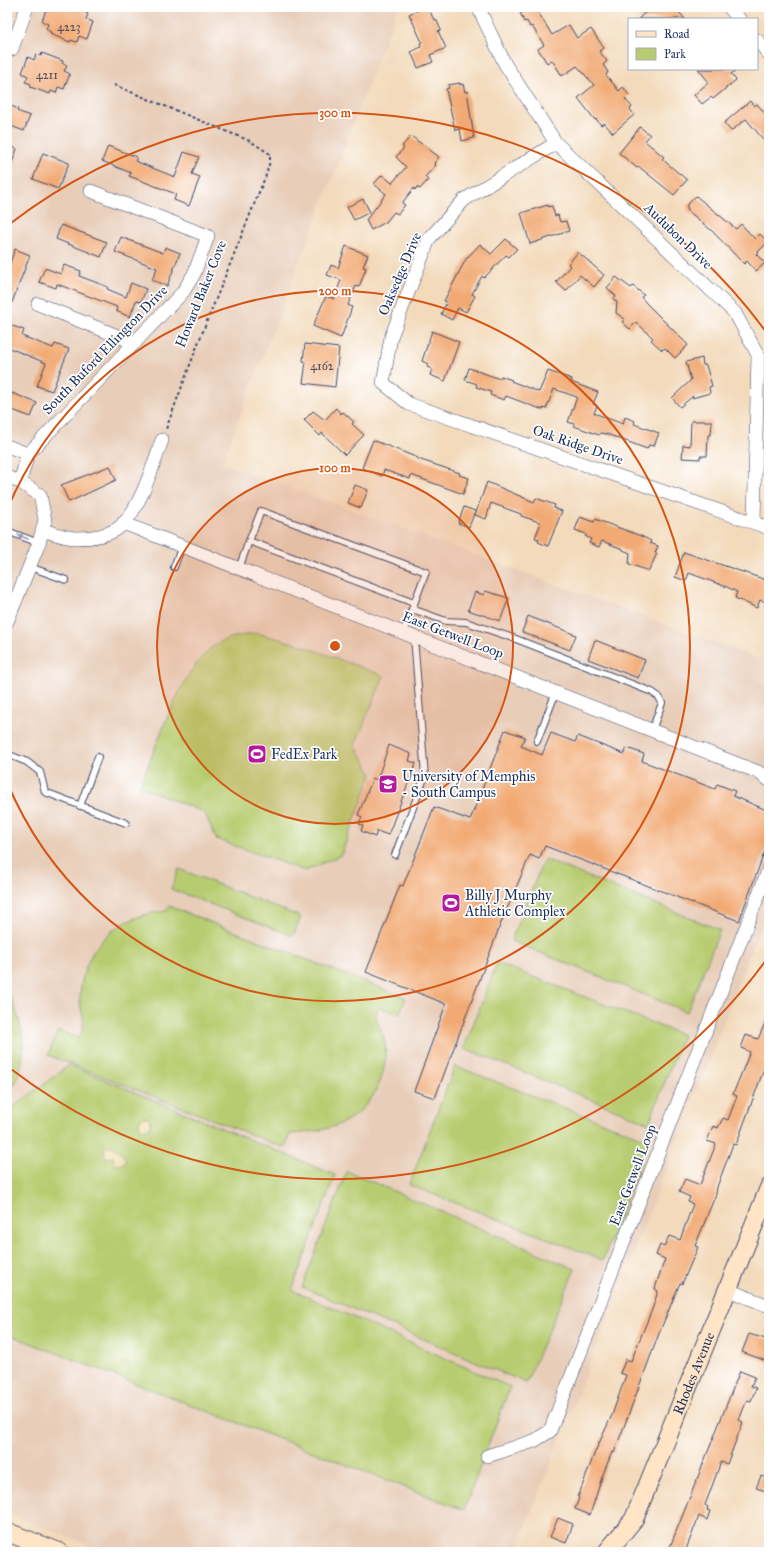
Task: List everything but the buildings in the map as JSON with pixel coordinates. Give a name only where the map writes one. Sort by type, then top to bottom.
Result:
[{"type":"main road","name":"Rhodes Avenue","points":[[607,1552],[634,1519],[769,1188]]},
{"type":"main road","points":[[7,1532],[59,1552]]},
{"type":"street","points":[[7,51],[12,49],[27,7]]},
{"type":"street","name":"Audubon Drive","points":[[478,7],[505,64],[556,143],[735,313],[758,355],[754,522]]},
{"type":"street","points":[[729,7],[738,18]]},
{"type":"street","points":[[758,41],[769,54]]},
{"type":"street","name":"Oaksedge Drive","points":[[383,383],[391,337],[429,239],[464,200],[556,143]]},
{"type":"street","name":"South Buford Ellington Drive","points":[[20,482],[28,454],[183,292],[194,274],[208,236],[91,191]]},
{"type":"street","points":[[38,304],[135,343]]},
{"type":"street","name":"Oak Ridge Drive","points":[[383,383],[408,404],[769,528]]},
{"type":"street","points":[[43,530],[74,538],[100,536],[118,529],[129,517],[144,489],[162,440]]},
{"type":"street","points":[[7,446],[28,454]]},
{"type":"street","points":[[7,477],[20,482],[40,495],[45,520],[40,543],[7,622]]},
{"type":"street","name":"East Getwell Loop","points":[[123,523],[758,772],[769,780]]},
{"type":"street","name":"East Getwell Loop","points":[[487,1456],[534,1441],[550,1431],[769,868]]},
{"type":"street","points":[[728,1290],[769,1306]]},
{"type":"lane","points":[[239,568],[261,511],[426,572],[413,606],[409,635],[425,776],[394,855]]},
{"type":"lane","points":[[7,531],[40,543]]},
{"type":"lane","points":[[249,541],[413,606],[446,621],[466,622],[516,638],[652,692],[659,697],[662,703],[652,730]]},
{"type":"lane","points":[[174,567],[182,546]]},
{"type":"lane","points":[[30,567],[66,580]]},
{"type":"lane","points":[[537,741],[556,692]]},
{"type":"lane","points":[[7,754],[27,762],[40,772],[45,792],[126,823]]},
{"type":"lane","points":[[80,806],[98,757]]},
{"type":"path","name":"Howard Baker Cove","points":[[114,85],[250,140],[270,154],[270,161],[266,175],[199,341],[162,440]]},
{"type":"shaded area","name":"University of Memphis - South Campus","points":[[7,7],[398,7],[222,463],[769,662],[769,906],[516,1552],[406,1552],[401,1550],[400,1552],[106,1552],[7,1513]]},
{"type":"green space","name":"FedEx Park","points":[[257,633],[298,644],[384,676],[355,745],[372,774],[341,855],[305,871],[216,839],[205,813],[139,786],[174,704],[197,663],[211,648],[227,639]]},
{"type":"green space","points":[[544,859],[720,930],[687,1012],[511,941]]},
{"type":"green space","points":[[179,869],[301,917],[293,936],[171,889]]},
{"type":"green space","points":[[169,906],[406,998],[399,1014],[379,1007],[377,1011],[376,1018],[385,1044],[384,1070],[374,1094],[358,1113],[330,1128],[313,1132],[290,1134],[285,1148],[48,1055],[58,1031],[79,1038],[83,1028],[83,1016],[80,1001],[82,979],[95,948],[106,936],[118,927],[133,919],[149,914],[167,911]]},
{"type":"green space","points":[[497,963],[683,1035],[649,1123],[464,1048]]},
{"type":"green space","points":[[7,991],[18,1016],[23,1044],[20,1071],[15,1083],[7,1095]]},
{"type":"green space","points":[[69,1065],[335,1175],[292,1290],[510,1387],[464,1510],[7,1334],[7,1112]]},
{"type":"green space","points":[[455,1066],[649,1140],[603,1260],[409,1185]]},
{"type":"green space","points":[[347,1171],[575,1269],[526,1383],[302,1287]]},
{"type":"sand","points":[[143,1117],[147,1117],[151,1123],[147,1129],[143,1129],[139,1125],[139,1121]]},
{"type":"sand","points":[[108,1146],[121,1153],[126,1160],[124,1164],[115,1165],[113,1157],[105,1158],[104,1150]]},
{"type":"place","name":"FedEx Park","points":[[257,754]]},
{"type":"place","name":"University of Memphis - South Campus","points":[[388,784]]},
{"type":"place","name":"Billy J Murphy Athletic Complex","points":[[451,903]]}]
